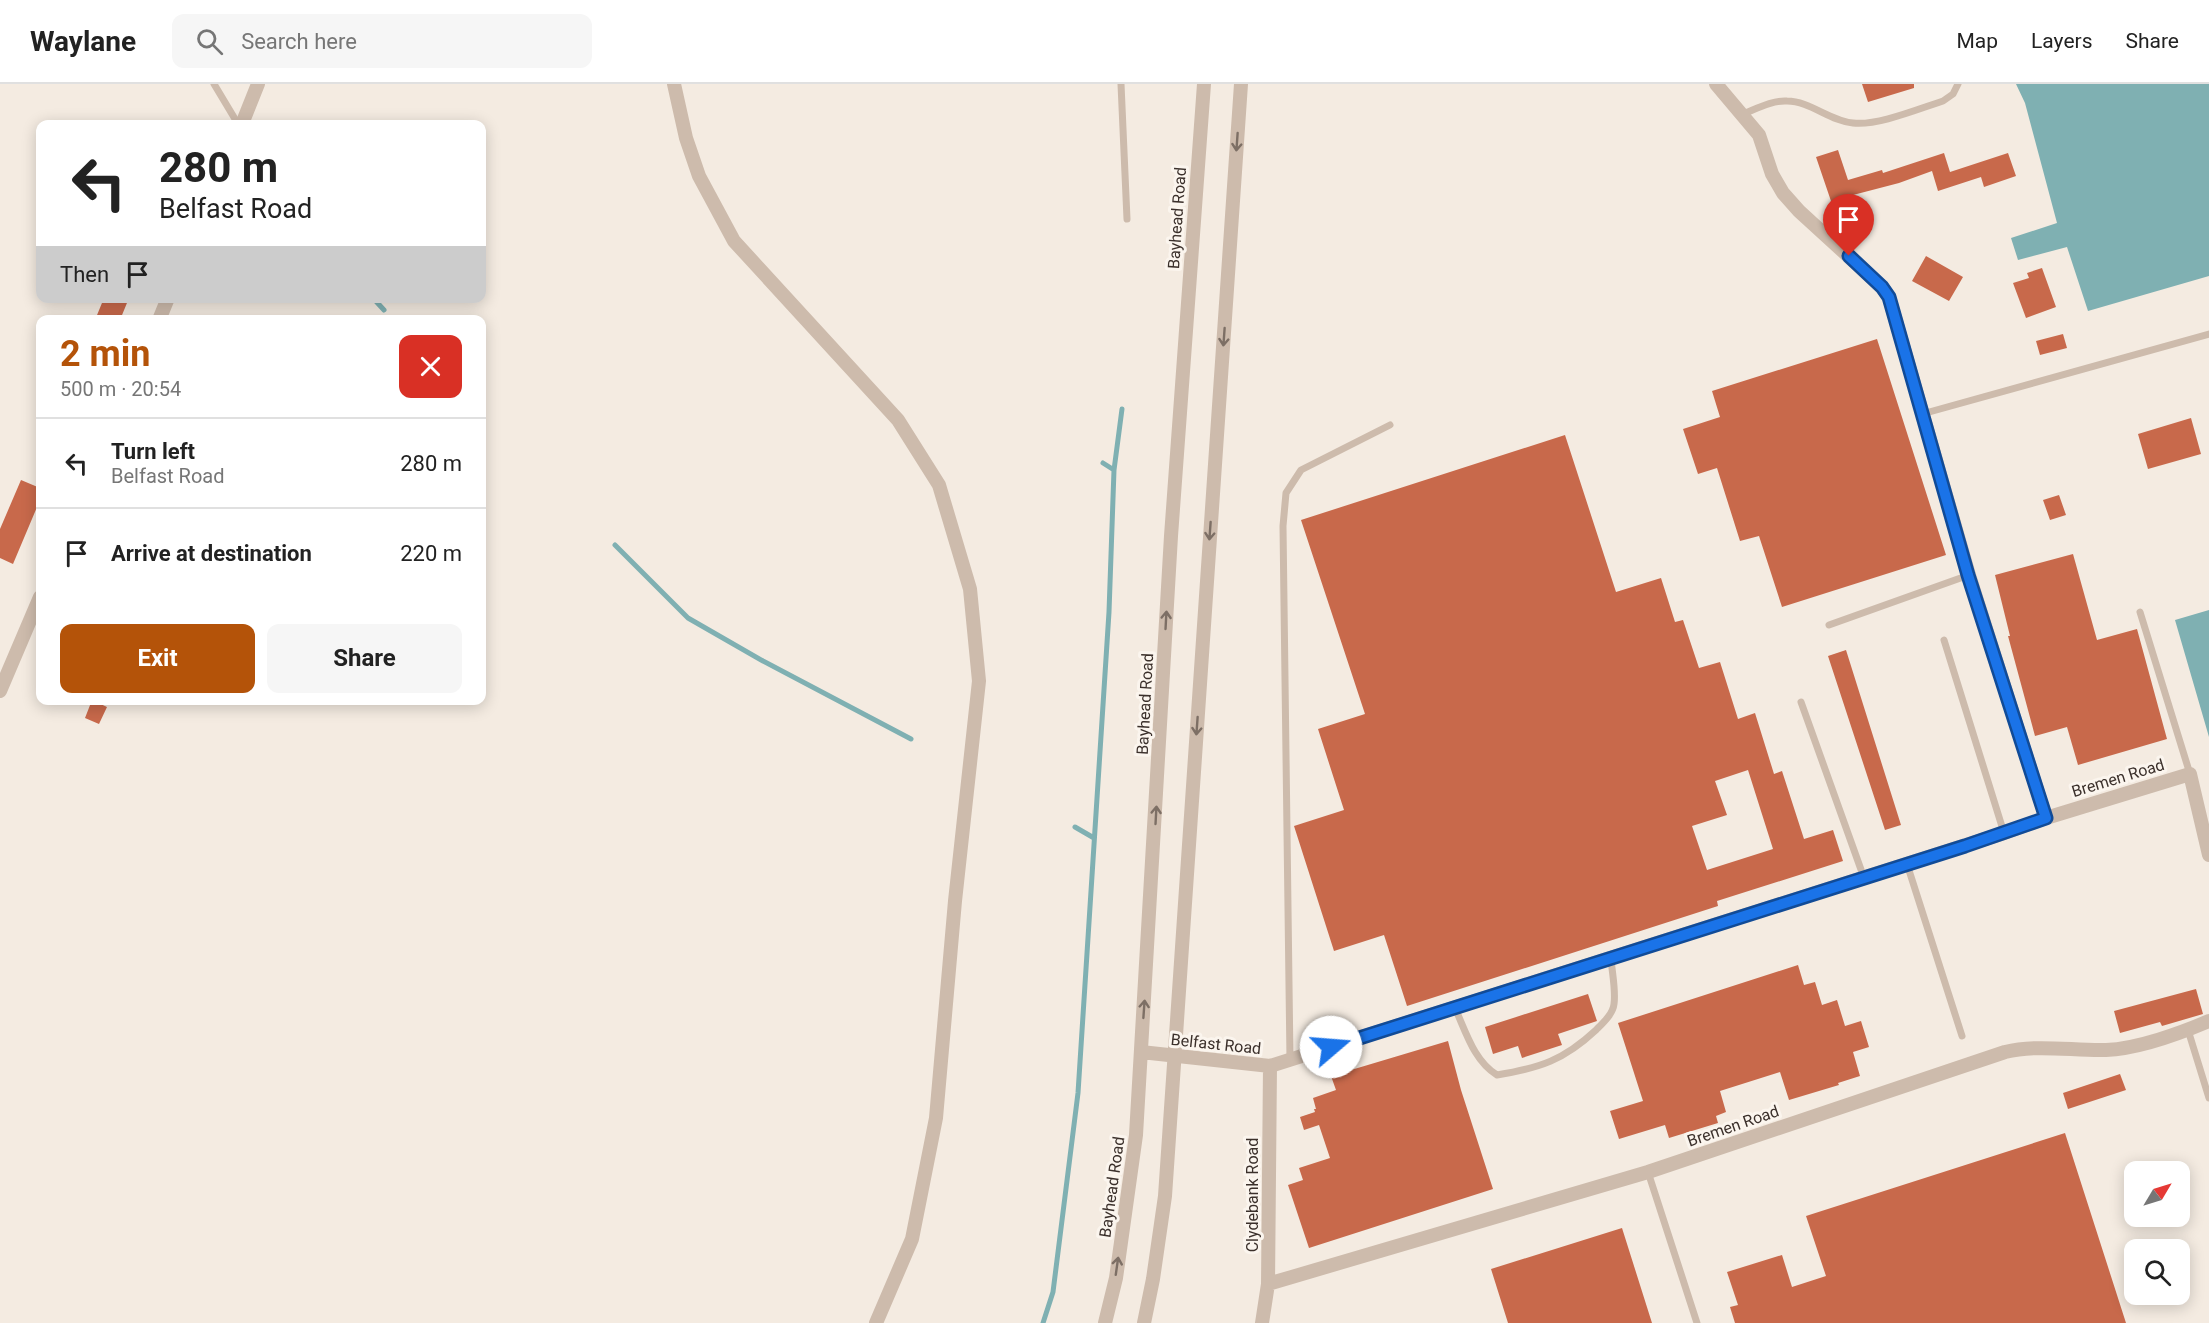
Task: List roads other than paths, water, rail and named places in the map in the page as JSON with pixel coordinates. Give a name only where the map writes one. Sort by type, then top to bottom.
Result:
[{"type":"street","points":[[242,120],[258,84]]},
{"type":"street","points":[[674,84],[686,138],[699,176],[734,241],[898,420],[939,486],[970,589],[979,681],[955,901],[936,1118],[912,1239],[876,1323]]},
{"type":"street","name":"Bayhead Road","points":[[1106,1323],[1116,1278],[1136,1135],[1171,536],[1204,84]]},
{"type":"street","points":[[1144,1323],[1165,1197],[1241,84]]},
{"type":"street","points":[[1716,84],[1760,135],[1772,174],[1783,194],[1887,294],[1968,575],[2046,818]]},
{"type":"street","points":[[0,691],[36,606]]},
{"type":"street","name":"Bremen Road","points":[[2046,818],[2190,774],[2209,855]]},
{"type":"street","name":"Belfast Road","points":[[1141,1052],[1270,1066],[2046,818]]},
{"type":"street","name":"Bremen Road","points":[[1268,1284],[1648,1172],[2005,1052],[2024,1047],[2108,1050],[2188,1030],[2209,1021]]},
{"type":"street","name":"Clydebank Road","points":[[1262,1323],[1268,1284],[1270,1066]]},
{"type":"lane","points":[[214,84],[237,120]]},
{"type":"lane","points":[[1121,84],[1127,219]]},
{"type":"lane","points":[[1743,114],[1778,101],[1788,101],[1835,119],[1866,124],[1943,101],[1953,94],[1958,84]]},
{"type":"lane","points":[[1922,414],[2209,334]]},
{"type":"lane","points":[[1290,1060],[1283,526],[1286,493],[1301,470],[1390,425]]},
{"type":"lane","points":[[1829,625],[1968,575]]},
{"type":"lane","points":[[2140,612],[2190,774]]},
{"type":"lane","points":[[1944,640],[2004,833]]},
{"type":"lane","points":[[1801,702],[1864,878]]},
{"type":"lane","points":[[1907,864],[1962,1036]]},
{"type":"lane","points":[[1455,1008],[1479,1060],[1488,1069],[1497,1075],[1529,1069],[1571,1052],[1608,1018],[1614,1005],[1611,958]]},
{"type":"lane","points":[[2188,1030],[2209,1098]]},
{"type":"lane","points":[[1648,1172],[1697,1323]]},
{"type":"water","points":[[2016,84],[2209,84],[2209,276],[2088,311],[2067,247],[2018,260],[2011,238],[2057,223],[2025,103]]},
{"type":"water","points":[[2209,610],[2209,737],[2175,620]]},
{"type":"waterway","points":[[378,303],[384,310]]},
{"type":"waterway","points":[[1043,1323],[1053,1292],[1078,1093],[1109,612],[1114,470],[1122,409]]},
{"type":"waterway","points":[[1103,463],[1114,470]]},
{"type":"waterway","points":[[615,545],[688,618],[763,661],[911,739]]},
{"type":"waterway","points":[[1075,827],[1094,838]]}]
